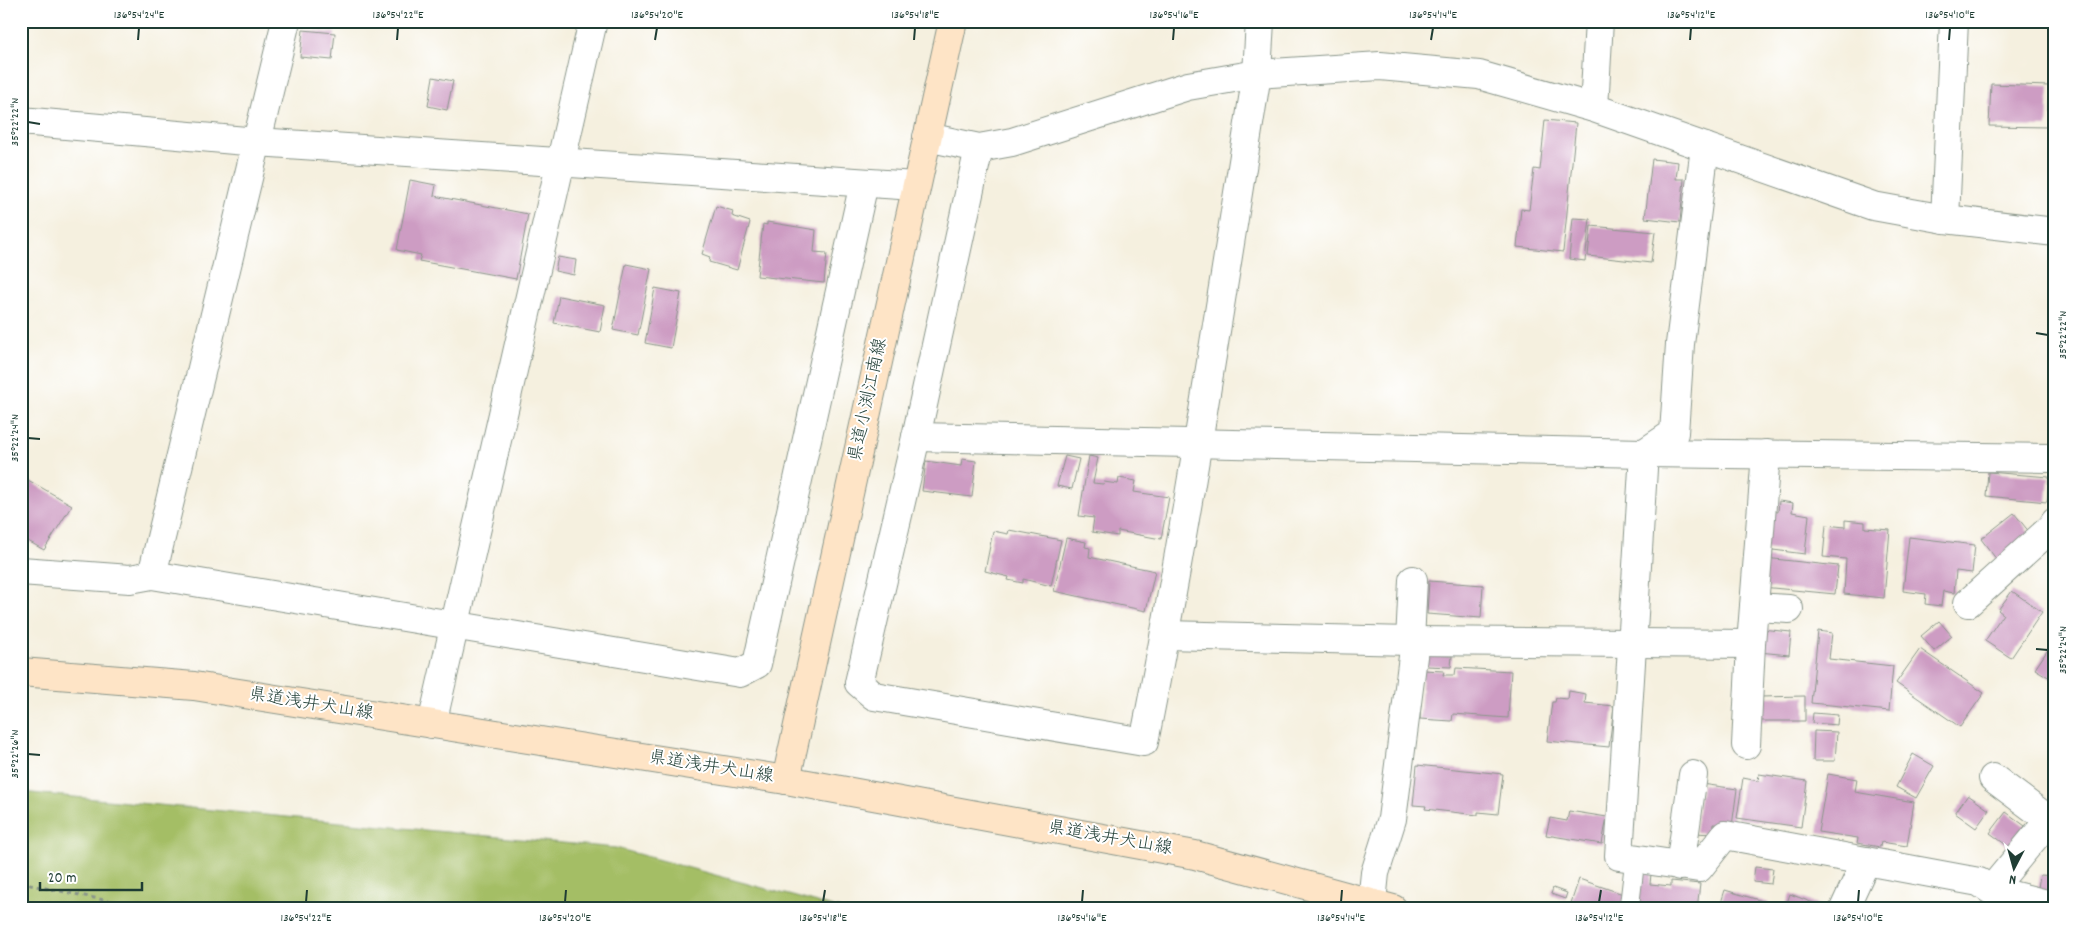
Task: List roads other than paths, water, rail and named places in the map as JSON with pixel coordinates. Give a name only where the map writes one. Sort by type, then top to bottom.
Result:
[{"type":"main road","name":"県道小渕江南線","points":[[786,780],[915,186],[928,137],[953,21]]},
{"type":"main road","name":"県道浅井犬山線","points":[[21,672],[194,686],[786,780],[1195,855],[1383,905]]},
{"type":"street","points":[[152,575],[286,21]]},
{"type":"street","points":[[432,724],[593,21]]},
{"type":"street","points":[[979,148],[916,437],[859,683],[874,696],[1144,742],[1165,635],[1198,442],[1257,74],[1260,21]]},
{"type":"street","points":[[1594,108],[1599,21]]},
{"type":"street","points":[[1945,219],[1954,21]]},
{"type":"street","points":[[928,137],[979,148],[1012,142],[1188,86],[1257,74],[1380,66],[1479,75],[1594,108],[1873,206],[1945,219],[2055,232]]},
{"type":"street","points":[[21,121],[257,142],[915,186]]},
{"type":"street","points":[[1644,453],[1674,433],[1680,344],[1705,148]]},
{"type":"street","points":[[21,571],[130,579],[152,575],[740,673],[757,664],[864,183]]},
{"type":"street","points":[[916,437],[1644,453],[2055,458]]},
{"type":"street","points":[[1644,453],[1619,856],[1700,868],[1725,835],[1979,882],[1991,890],[2055,906]]},
{"type":"street","points":[[1746,745],[1751,644],[1766,454]]},
{"type":"street","points":[[1968,603],[2051,528],[2055,522]]},
{"type":"street","points":[[1383,905],[1375,873],[1392,820],[1412,640],[1413,580]]},
{"type":"street","points":[[1754,607],[1789,609]]},
{"type":"street","points":[[1165,635],[1751,644]]},
{"type":"street","points":[[1680,866],[1693,775]]},
{"type":"street","points":[[1991,890],[2051,816],[1994,778]]},
{"type":"street","points":[[1844,909],[1866,861]]},
{"type":"lane","points":[[1629,909],[1635,859]]}]
